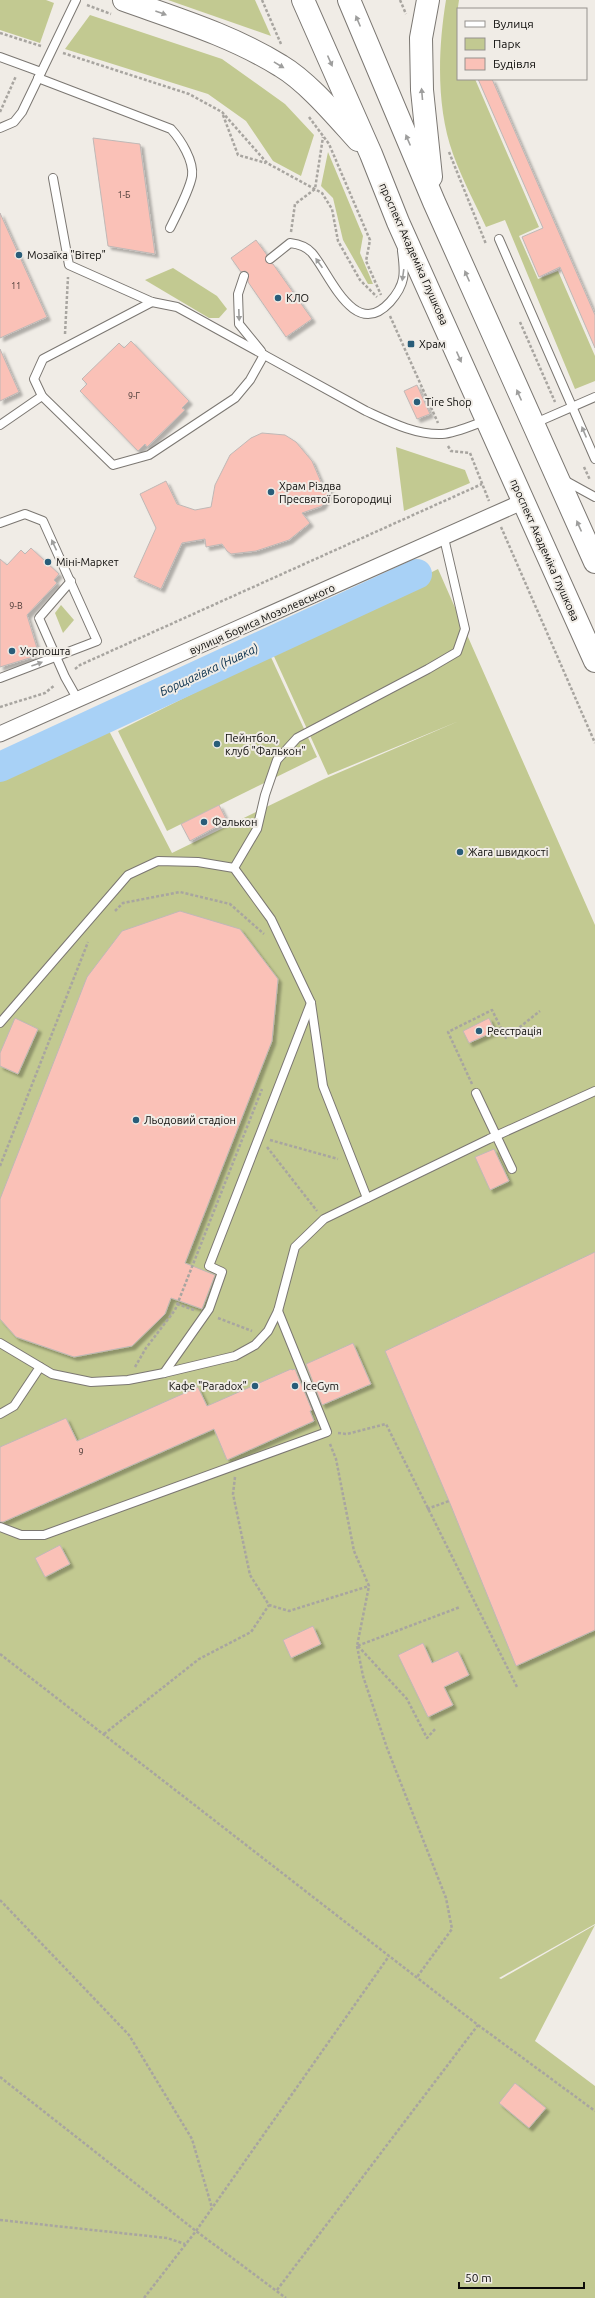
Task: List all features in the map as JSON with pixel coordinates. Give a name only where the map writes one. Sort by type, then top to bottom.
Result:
[{"type":"highway","points":[[124,0],[228,37],[282,66],[326,104],[371,154]]},
{"type":"highway","name":"проспект Академіка Глушкова","points":[[303,0],[371,154],[398,222],[487,420],[522,502],[595,661]]},
{"type":"highway","points":[[349,0],[434,202],[595,562]]},
{"type":"highway","points":[[428,0],[421,38],[422,90],[434,202]]},
{"type":"street","name":"вулиця Бориса Мозолевського","points":[[0,734],[496,515],[522,502]]},
{"type":"lane","points":[[0,128],[8,126],[18,117],[76,0]]},
{"type":"lane","points":[[0,57],[39,75],[171,129],[179,139],[191,166],[192,177],[170,228]]},
{"type":"lane","points":[[54,178],[69,265],[152,302],[177,307],[366,411],[398,426],[421,432],[443,434],[487,420]]},
{"type":"lane","points":[[270,259],[290,243],[298,244],[311,252],[349,307],[361,313],[374,312],[386,306],[400,291],[405,272],[398,222]]},
{"type":"lane","points":[[499,239],[595,459]]},
{"type":"lane","points":[[244,276],[238,294],[239,324],[264,355]]},
{"type":"lane","points":[[152,302],[43,359],[38,367],[34,379],[42,396],[113,465],[149,455],[234,398],[250,380],[264,355]]},
{"type":"lane","points":[[0,425],[42,396]]},
{"type":"lane","points":[[532,424],[572,405],[595,397]]},
{"type":"lane","points":[[556,476],[595,497]]},
{"type":"lane","points":[[0,523],[24,514],[43,521],[97,641],[0,678]]},
{"type":"lane","points":[[234,868],[257,829],[265,795],[277,760],[297,738],[428,669],[457,652],[465,629],[444,538]]},
{"type":"lane","points":[[71,581],[39,618],[65,677],[78,700]]},
{"type":"lane","points":[[0,1023],[128,875],[158,861],[198,862],[234,868],[271,919],[311,1003],[323,1086],[367,1198]]},
{"type":"lane","points":[[164,1373],[206,1314],[222,1272],[209,1266],[311,1003]]},
{"type":"lane","points":[[0,1343],[52,1374],[91,1382],[128,1380],[235,1356],[255,1345],[264,1335],[278,1311],[295,1248],[324,1220],[496,1136],[595,1091]]},
{"type":"lane","points":[[476,1093],[512,1170]]},
{"type":"lane","points":[[0,1527],[21,1535],[44,1535],[327,1432],[278,1311]]},
{"type":"lane","points":[[0,1414],[14,1406],[40,1367]]},
{"type":"path","points":[[262,0],[282,45]]},
{"type":"path","points":[[0,33],[189,94],[222,112],[267,163]]},
{"type":"path","points":[[0,112],[19,71]]},
{"type":"path","points":[[222,112],[238,155],[267,163],[322,193],[332,209],[338,241],[360,280],[386,306]]},
{"type":"path","points":[[308,115],[329,144],[370,240],[366,261],[443,434],[451,451],[470,453],[482,484],[595,743]]},
{"type":"path","points":[[290,243],[296,204],[315,189],[323,136]]},
{"type":"path","points":[[64,347],[69,265]]},
{"type":"path","points":[[0,706],[45,693],[80,665],[482,484]]},
{"type":"path","points":[[112,914],[123,903],[180,892],[230,904],[265,936]]},
{"type":"path","points":[[0,1166],[90,936]]},
{"type":"path","points":[[476,1093],[448,1032],[492,1010],[506,1038],[540,1011]]},
{"type":"path","points":[[128,1380],[146,1348],[177,1304],[264,1084]]},
{"type":"path","points":[[259,1137],[353,1163]]},
{"type":"path","points":[[259,1137],[324,1220]]},
{"type":"path","points":[[177,1304],[264,1335]]},
{"type":"path","points":[[417,1977],[452,1929],[446,1898],[387,1748],[363,1676],[357,1646],[369,1586],[354,1551],[336,1459],[327,1432],[347,1434],[386,1424],[517,1687]]},
{"type":"path","points":[[236,1466],[233,1494],[250,1575],[269,1605],[289,1611],[369,1586]]},
{"type":"path","points":[[427,1509],[449,1501]]},
{"type":"path","points":[[104,1734],[199,1659],[251,1632],[269,1605]]},
{"type":"path","points":[[357,1646],[460,1607]]},
{"type":"path","points":[[357,1646],[407,1699],[427,1738],[436,1728]]},
{"type":"path","points":[[0,1654],[478,2025],[595,2111]]},
{"type":"path","points":[[0,1900],[129,2035],[192,2139],[212,2208]]},
{"type":"path","points":[[144,2298],[196,2231],[390,1956]]},
{"type":"path","points":[[277,2290],[478,2025]]},
{"type":"path","points":[[0,2077],[196,2231],[286,2298]]},
{"type":"path","points":[[0,2220],[167,2238],[185,2244]]},
{"type":"green space","points":[[0,0],[46,0],[54,3],[40,43],[0,30]]},
{"type":"green space","points":[[168,0],[255,0],[271,36]]},
{"type":"green space","points":[[446,0],[459,0],[457,8],[457,80],[475,80],[539,227],[519,236],[538,279],[558,271],[595,356],[595,381],[575,389],[505,220],[486,227],[464,182],[453,154],[447,136],[441,98],[440,58]]},
{"type":"green space","points":[[90,15],[222,59],[285,104],[314,135],[301,176],[273,161],[246,121],[208,94],[65,49]]},
{"type":"green space","points":[[328,152],[363,236],[360,253],[373,284],[368,284],[343,240],[333,198],[321,186]]},
{"type":"green space","points":[[173,268],[217,296],[227,309],[219,318],[209,318],[145,280]]},
{"type":"green space","points":[[396,447],[465,470],[470,483],[404,511]]},
{"type":"green space","points":[[438,569],[595,925],[595,1924],[499,1978],[501,1979],[595,1925],[535,2041],[595,2086],[595,2298],[0,2298],[0,773],[106,725],[172,853],[324,779],[459,721],[328,775],[272,652]]},
{"type":"green space","points":[[61,605],[74,620],[63,633],[55,613]]},
{"type":"green space","name":"Пейнтбол, клуб \"Фалькон\"","points":[[270,655],[317,757],[167,831],[118,731]]},
{"type":"building","points":[[478,80],[492,80],[595,315],[595,348],[560,267],[539,277],[522,237],[543,228]]},
{"type":"building","points":[[93,138],[140,144],[155,254],[108,246]]},
{"type":"building","points":[[0,213],[47,317],[0,338]]},
{"type":"building","name":"КЛО","points":[[256,240],[267,255],[266,262],[273,264],[312,319],[286,337],[248,282],[248,273],[245,271],[241,272],[231,258]]},
{"type":"building","points":[[131,341],[189,401],[182,408],[185,410],[147,447],[145,444],[138,451],[80,391],[87,384],[82,379],[119,343],[124,348]]},
{"type":"building","points":[[0,349],[19,392],[0,401]]},
{"type":"building","name":"Tire Shop","points":[[417,385],[430,414],[417,419],[404,391]]},
{"type":"building","name":"Храм Різдва Пресвятої Богородиці","points":[[262,433],[285,435],[296,442],[312,461],[321,482],[331,491],[322,506],[302,513],[310,523],[289,540],[256,551],[231,554],[222,544],[206,547],[205,539],[182,543],[161,589],[134,577],[156,528],[140,494],[166,481],[177,504],[195,510],[211,507],[215,485],[230,455],[251,438]]},
{"type":"building","points":[[31,548],[59,574],[54,580],[57,583],[27,615],[37,648],[31,650],[33,657],[0,667],[0,559],[7,565],[21,550],[25,554]]},
{"type":"building","name":"Фалькон","points":[[219,805],[227,821],[190,841],[181,824]]},
{"type":"building","name":"Льодовий стадіон","points":[[180,911],[240,929],[278,979],[272,1041],[185,1263],[215,1275],[202,1309],[171,1298],[165,1314],[132,1346],[74,1357],[16,1337],[0,1319],[0,1199],[87,977],[122,931]]},
{"type":"building","points":[[15,1018],[38,1029],[18,1074],[0,1066],[0,1053]]},
{"type":"building","name":"Реєстрація","points":[[489,1018],[495,1031],[469,1043],[463,1031]]},
{"type":"building","points":[[494,1149],[509,1181],[490,1190],[475,1157]]},
{"type":"building","points":[[595,1252],[595,1630],[516,1666],[449,1501],[385,1351]]},
{"type":"building","points":[[353,1343],[371,1384],[322,1405],[306,1364]]},
{"type":"building","points":[[291,1369],[295,1369],[312,1410],[310,1411],[314,1421],[227,1460],[214,1429],[0,1522],[0,1447],[66,1418],[77,1441],[198,1387],[207,1406]]},
{"type":"building","points":[[60,1545],[70,1564],[45,1577],[35,1558]]},
{"type":"building","points":[[313,1626],[321,1644],[291,1658],[283,1640]]},
{"type":"building","points":[[423,1643],[432,1663],[458,1651],[469,1675],[444,1687],[453,1705],[428,1717],[398,1655]]},
{"type":"building","points":[[515,2083],[546,2108],[529,2128],[499,2103]]},
{"type":"waterway","name":"Борщагівка (Нивка)","points":[[0,767],[417,574]]},
{"type":"place","name":"Мозаїка \"Вітер\"","points":[[19,255]]},
{"type":"place","name":"КЛО","points":[[278,298]]},
{"type":"place","name":"Храм","points":[[411,344]]},
{"type":"place","name":"Tire Shop","points":[[417,402]]},
{"type":"place","name":"Храм Різдва Пресвятої Богородиці","points":[[271,492]]},
{"type":"place","name":"Міні-Маркет","points":[[48,562]]},
{"type":"place","name":"Укрпошта","points":[[12,651]]},
{"type":"place","name":"Пейнтбол, клуб \"Фалькон\"","points":[[217,744]]},
{"type":"place","name":"Фалькон","points":[[204,822]]},
{"type":"place","name":"Жага швидкості","points":[[460,852]]},
{"type":"place","name":"Реєстрація","points":[[479,1031]]},
{"type":"place","name":"Льодовий стадіон","points":[[136,1120]]},
{"type":"place","name":"Кафе \"Paradox\"","points":[[255,1386]]},
{"type":"place","name":"IceGym","points":[[295,1386]]}]
